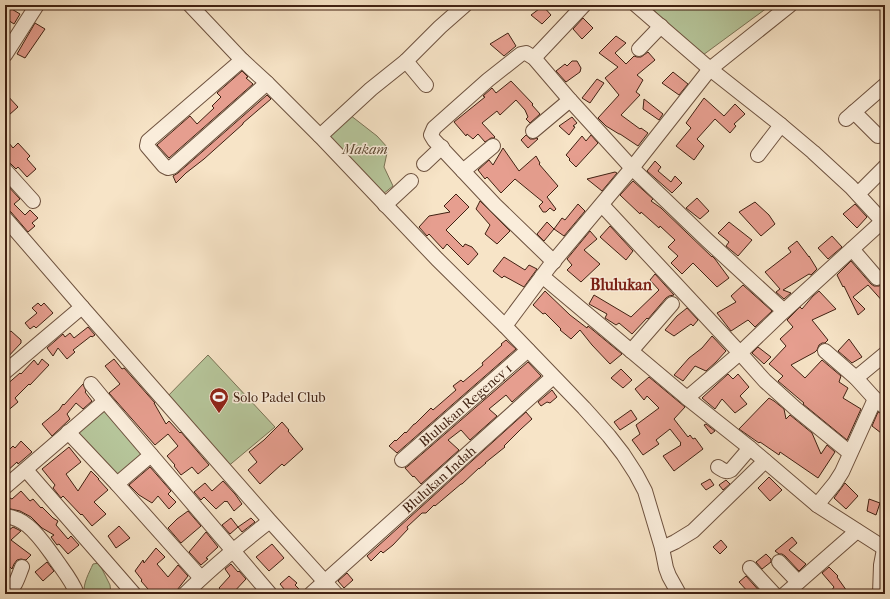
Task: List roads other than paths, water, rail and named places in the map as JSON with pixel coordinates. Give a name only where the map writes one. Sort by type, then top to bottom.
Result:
[{"type":"street","points":[[7,50],[36,5]]},
{"type":"street","points":[[190,5],[242,60],[320,136],[437,259],[505,326],[609,436],[623,454],[645,490],[669,576],[680,594]]},
{"type":"street","points":[[320,136],[371,89],[406,61],[440,27],[465,5]]},
{"type":"street","points":[[534,58],[584,5]]},
{"type":"street","points":[[636,5],[710,69],[781,125],[824,162],[884,221],[784,311],[740,353],[687,398]]},
{"type":"street","points":[[505,326],[542,276],[602,205],[710,69],[790,5]]},
{"type":"street","points":[[639,49],[661,26]]},
{"type":"street","points":[[554,262],[494,205],[432,136],[434,128],[488,80],[521,54],[526,53],[534,58],[632,168],[784,311]]},
{"type":"street","points":[[242,60],[148,141],[147,146],[164,166],[168,168],[172,167],[267,83]]},
{"type":"street","points":[[406,61],[426,84]]},
{"type":"street","points":[[878,136],[850,115],[885,85]]},
{"type":"street","points":[[533,131],[570,100]]},
{"type":"street","points":[[758,155],[781,125]]},
{"type":"street","points":[[463,171],[493,146]]},
{"type":"street","points":[[424,164],[442,147]]},
{"type":"street","points":[[858,194],[885,167]]},
{"type":"street","points":[[5,170],[33,201]]},
{"type":"street","points":[[385,206],[411,181]]},
{"type":"street","points":[[602,205],[765,381],[796,409],[850,453]]},
{"type":"street","points":[[5,218],[268,520],[336,594]]},
{"type":"street","points":[[852,249],[877,278]]},
{"type":"street","points":[[542,276],[817,505],[857,531],[884,546],[881,565],[880,594]]},
{"type":"street","points":[[631,351],[672,304]]},
{"type":"street","points":[[5,372],[82,307]]},
{"type":"street","name":"Blulukan Regency 1","points":[[402,460],[528,350]]},
{"type":"street","points":[[817,505],[842,472],[850,453],[880,403],[856,378],[825,351]]},
{"type":"street","points":[[856,378],[885,354]]},
{"type":"street","name":"Blulukan Indah","points":[[311,594],[554,377]]},
{"type":"street","points":[[91,384],[232,550],[262,592]]},
{"type":"street","points":[[5,487],[105,401]]},
{"type":"street","points":[[68,432],[117,484],[201,578]]},
{"type":"street","points":[[718,467],[728,472],[750,448]]},
{"type":"street","points":[[117,484],[151,455]]},
{"type":"street","points":[[662,548],[676,542],[694,531],[765,461]]},
{"type":"street","points":[[26,470],[134,594]]},
{"type":"street","points":[[5,516],[21,521],[33,530],[66,574],[77,594]]},
{"type":"street","points":[[185,594],[232,550],[266,524]]},
{"type":"street","points":[[785,594],[857,531]]},
{"type":"street","points":[[779,562],[798,582]]},
{"type":"street","points":[[7,594],[16,584],[22,567]]},
{"type":"street","points":[[750,568],[774,594]]},
{"type":"place","name":"Solo Padel Club","points":[[219,414]]},
{"type":"district","name":"Blulukan","points":[[621,284]]},
{"type":"park label","name":"Makam","points":[[365,149]]}]
